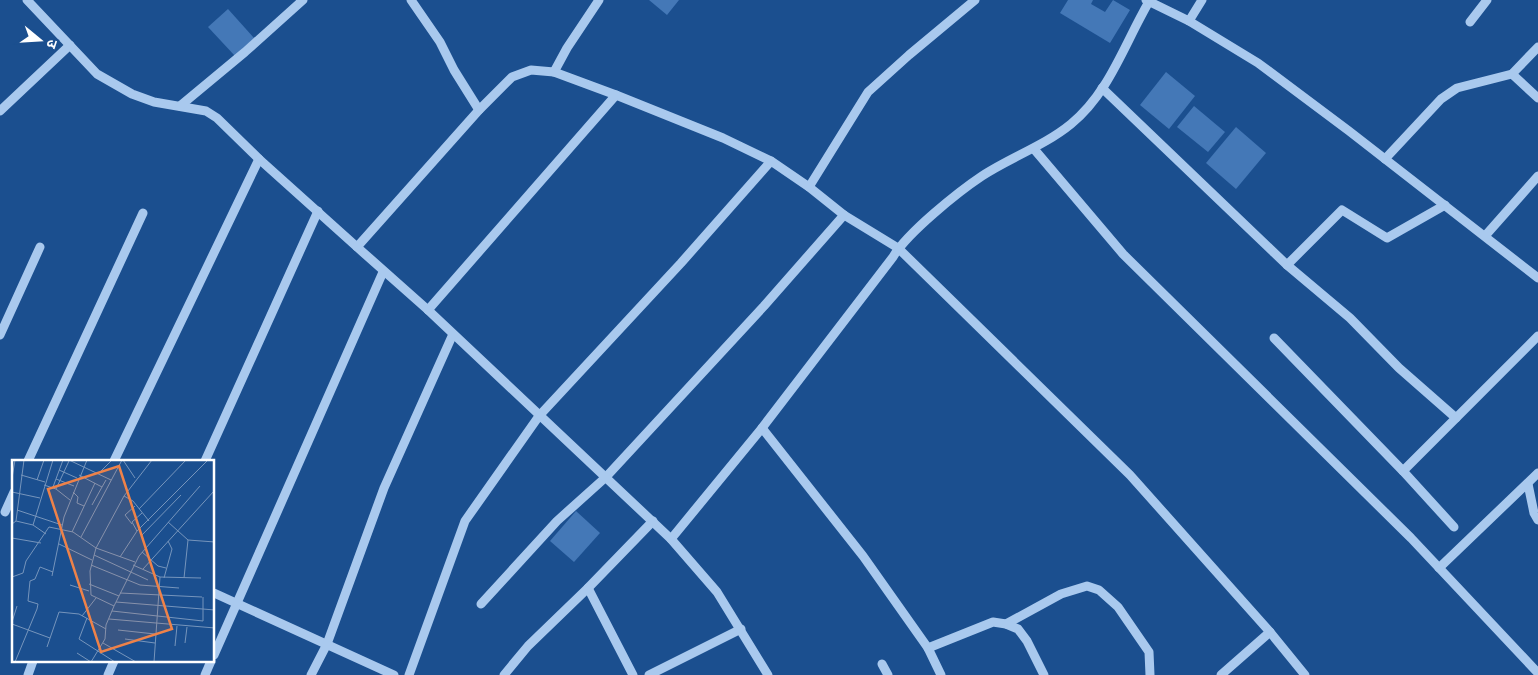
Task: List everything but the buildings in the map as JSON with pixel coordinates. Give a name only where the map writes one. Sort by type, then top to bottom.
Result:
[{"type":"street","points":[[27,0],[97,74],[132,94],[154,102],[206,111],[217,118],[259,159],[428,310],[671,539],[717,592],[768,675]]},
{"type":"street","points":[[180,106],[245,52],[303,0]]},
{"type":"street","points":[[411,0],[440,42],[454,70],[479,110]]},
{"type":"street","points":[[554,72],[567,48],[599,0]]},
{"type":"street","points":[[809,187],[868,92],[975,0]]},
{"type":"street","points":[[1189,21],[1202,0]]},
{"type":"street","points":[[1470,22],[1487,0]]},
{"type":"street","points":[[671,539],[762,428],[898,248],[933,214],[982,176],[1034,149],[1071,124],[1096,99],[1130,40],[1148,1],[1189,21],[1258,63],[1538,278]]},
{"type":"street","points":[[0,111],[70,44]]},
{"type":"street","points":[[1385,160],[1441,100],[1457,88],[1512,74],[1538,48]]},
{"type":"street","points":[[356,247],[479,110],[512,77],[531,70],[554,72],[722,138],[771,161],[809,187],[844,215],[898,248],[1130,474],[1270,632],[1305,675]]},
{"type":"street","points":[[1512,74],[1538,98]]},
{"type":"street","points":[[1102,88],[1287,265],[1350,318],[1399,368],[1456,418]]},
{"type":"street","points":[[428,310],[616,95]]},
{"type":"street","points":[[1034,149],[1123,254],[1410,538],[1538,673]]},
{"type":"street","points":[[114,460],[259,159]]},
{"type":"street","points":[[409,675],[464,521],[539,416],[681,263],[771,161]]},
{"type":"street","points":[[1485,236],[1538,176]]},
{"type":"street","points":[[1287,265],[1342,210],[1387,238],[1445,205]]},
{"type":"street","points":[[205,460],[318,211]]},
{"type":"street","points":[[28,460],[143,213]]},
{"type":"street","points":[[481,604],[557,521],[606,477],[764,306],[844,215]]},
{"type":"street","points":[[0,335],[40,247]]},
{"type":"street","points":[[215,653],[384,272]]},
{"type":"street","points":[[311,675],[327,644],[384,488],[453,334]]},
{"type":"street","points":[[1403,471],[1538,336]]},
{"type":"street","points":[[1274,338],[1403,471],[1454,527]]},
{"type":"street","points":[[762,428],[863,556],[928,648],[941,675]]},
{"type":"street","points":[[1439,568],[1538,473]]},
{"type":"street","points":[[1528,484],[1534,513],[1538,520]]},
{"type":"street","points":[[6,512],[12,497]]},
{"type":"street","points":[[504,675],[528,646],[653,521]]},
{"type":"street","points":[[1006,624],[1061,594],[1087,586],[1099,590],[1118,607],[1149,652],[1150,675]]},
{"type":"street","points":[[588,588],[633,675]]},
{"type":"street","points":[[215,593],[238,602],[394,675]]},
{"type":"street","points":[[928,648],[993,622],[1006,624],[1018,629],[1044,675]]},
{"type":"street","points":[[649,675],[741,629]]},
{"type":"street","points":[[1221,675],[1270,632]]},
{"type":"street","points":[[28,675],[33,662]]},
{"type":"street","points":[[108,675],[114,662]]},
{"type":"street","points":[[205,675],[211,662]]},
{"type":"street","points":[[882,664],[888,675]]}]
